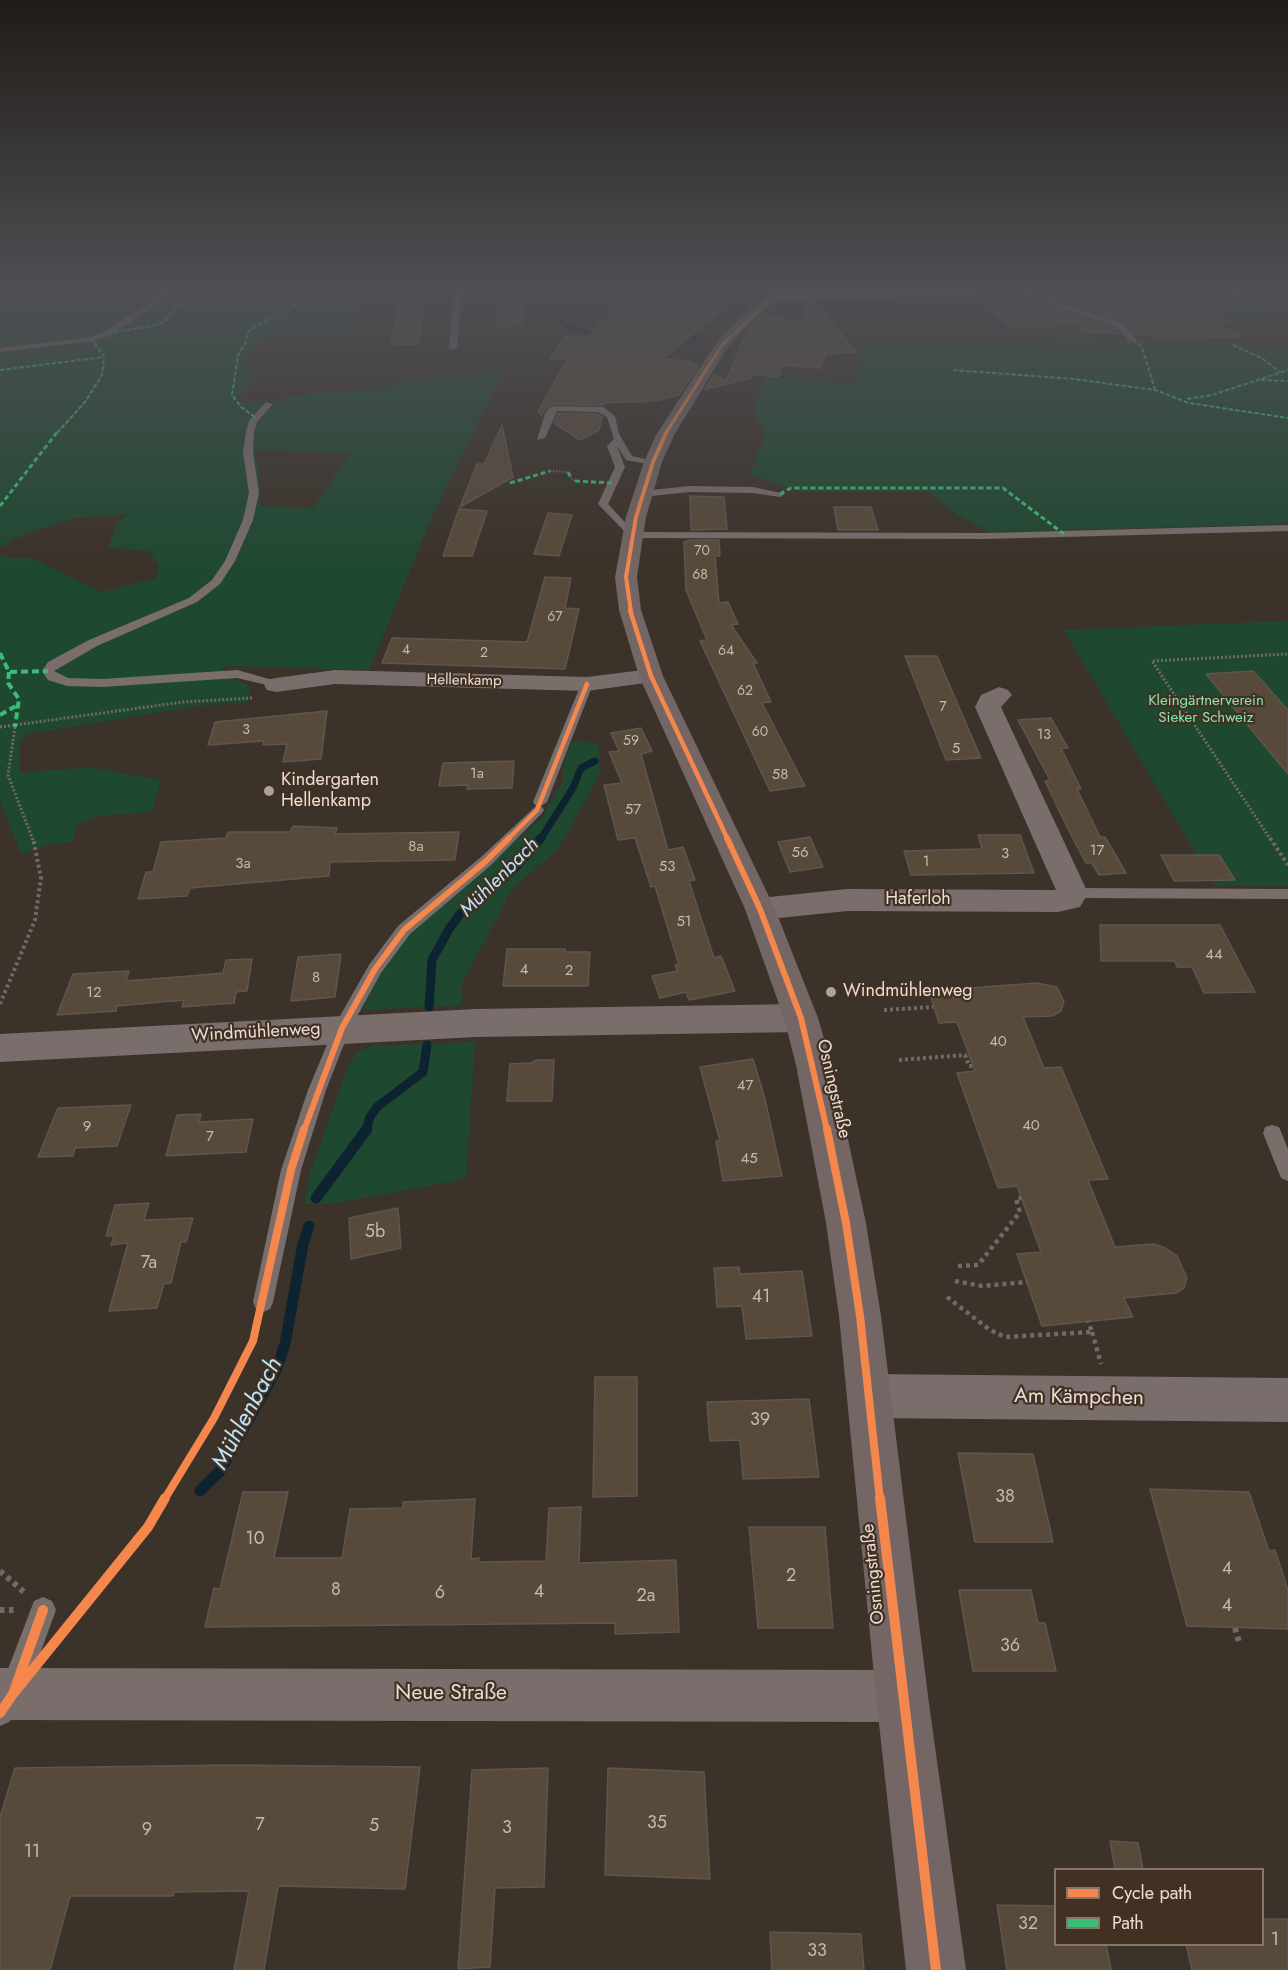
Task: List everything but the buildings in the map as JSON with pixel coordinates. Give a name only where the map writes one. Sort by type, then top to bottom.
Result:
[{"type":"main road","name":"Osningstraße","points":[[697,384],[669,429],[648,478],[631,535],[626,578],[629,604],[651,676],[760,909],[801,1018],[814,1065],[846,1223],[870,1396],[902,1696],[936,1970]]},
{"type":"street","name":"Hellenkamp","points":[[276,685],[335,677],[587,684],[651,676]]},
{"type":"street","points":[[999,695],[990,699],[988,706],[1073,893]]},
{"type":"street","name":"Haferloh","points":[[760,909],[847,900],[1058,901],[1069,899],[1073,893]]},
{"type":"street","name":"Windmühlenweg","points":[[0,1048],[342,1028],[476,1023],[801,1018]]},
{"type":"street","name":"Am Kämpchen","points":[[870,1396],[1288,1400]]},
{"type":"street","name":"Neue Straße","points":[[4,1701],[902,1696]]},
{"type":"lane","points":[[269,404],[253,421],[250,432],[248,452],[254,494],[250,513],[230,561],[216,582],[194,600],[93,643],[52,665],[48,671],[52,677],[67,682],[102,683],[237,674],[276,685]]},
{"type":"lane","points":[[540,438],[550,411],[563,407],[606,412],[611,416],[618,440],[648,478],[690,489],[759,490],[780,494]]},
{"type":"lane","points":[[618,440],[612,446],[620,467],[603,504],[631,535],[974,536],[1288,528]]},
{"type":"lane","points":[[263,1302],[291,1170],[317,1090],[342,1028],[375,969],[404,930],[486,861],[538,806],[587,684]]},
{"type":"lane","name":"Haferloh","points":[[1073,893],[1288,894]]},
{"type":"lane","points":[[1272,1133],[1288,1172]]},
{"type":"lane","points":[[4,1701],[44,1610]]},
{"type":"path","points":[[550,471],[568,472]]},
{"type":"path","points":[[570,478],[575,481]]},
{"type":"path","points":[[1288,654],[1152,661],[1288,865]]},
{"type":"path","points":[[0,727],[15,727],[183,702],[249,699],[276,685]]},
{"type":"path","points":[[0,1004],[35,920],[41,878],[37,852],[27,818],[8,776],[15,727]]},
{"type":"path","points":[[884,1010],[933,1007]]},
{"type":"path","points":[[899,1060],[965,1055],[969,1066],[973,1066]]},
{"type":"path","points":[[958,1266],[978,1264],[1020,1212],[1016,1199],[1021,1198]]},
{"type":"path","points":[[955,1281],[982,1286],[1027,1282]]},
{"type":"path","points":[[947,1297],[990,1330],[1005,1337],[1092,1332]]},
{"type":"path","points":[[1088,1322],[1101,1362]]},
{"type":"path","points":[[1235,1628],[1239,1642]]},
{"type":"green space","points":[[0,384],[253,384],[233,402],[275,403],[296,395],[394,387],[395,384],[497,384],[433,515],[369,670],[225,666],[218,678],[231,678],[248,685],[250,691],[247,703],[205,705],[27,734],[20,741],[20,773],[88,767],[161,780],[152,812],[98,816],[78,825],[72,842],[47,845],[21,854],[0,801],[0,556],[35,559],[100,592],[156,579],[159,566],[149,551],[108,548],[116,524],[130,514],[73,518],[25,534],[0,547]],"holes":[[[254,449],[350,454],[313,508],[260,506],[260,477]]]},
{"type":"green space","points":[[763,384],[1288,384],[1288,524],[988,532],[950,510],[929,491],[804,492],[750,475],[765,435],[754,413]]},
{"type":"green space","name":"Kleingärtnerverein Sieker Schweiz","points":[[1288,621],[1288,886],[1215,886],[1064,630]]},
{"type":"green space","points":[[571,742],[598,743],[600,774],[558,849],[512,889],[462,984],[461,1005],[362,1010],[380,973],[413,929],[542,818],[563,781],[563,769]]},
{"type":"green space","points":[[475,1042],[466,1179],[330,1204],[304,1204],[310,1173],[348,1066],[357,1053],[371,1046]]},
{"type":"waterway","name":"Mühlenbach","points":[[540,840],[573,788],[581,768],[595,761]]},
{"type":"waterway","name":"Mühlenbach","points":[[429,1007],[432,960],[449,929],[460,914],[514,869],[541,838]]},
{"type":"waterway","name":"Mühlenbach","points":[[366,1130],[370,1117],[377,1107],[423,1072],[427,1045]]},
{"type":"waterway","name":"Mühlenbach","points":[[316,1198],[367,1129]]},
{"type":"waterway","name":"Mühlenbach","points":[[200,1491],[220,1471],[277,1368],[285,1344],[303,1244],[309,1226]]},
{"type":"marked path","points":[[0,506],[67,420],[85,402],[96,384]]},
{"type":"marked path","points":[[234,384],[232,395],[241,407],[255,417]]},
{"type":"marked path","points":[[1110,384],[1155,390],[1189,403],[1214,408],[1288,418]]},
{"type":"marked path","points":[[1153,384],[1155,390]]},
{"type":"marked path","points":[[1187,399],[1212,395],[1246,384]]},
{"type":"marked path","points":[[510,483],[550,471]]},
{"type":"marked path","points":[[568,472],[571,478]]},
{"type":"marked path","points":[[575,481],[612,483]]},
{"type":"marked path","points":[[780,494],[791,488],[1003,488],[1064,534]]},
{"type":"marked path","points":[[0,653],[9,672],[48,671]]},
{"type":"marked path","points":[[9,672],[8,683],[19,699],[16,706],[15,727]]},
{"type":"marked path","points":[[0,715],[16,706]]},
{"type":"cycle path","points":[[697,384],[665,435],[653,462],[636,517],[626,577],[630,610],[651,676],[760,909],[801,1018],[814,1065],[846,1223],[860,1316],[902,1696],[936,1970]]},
{"type":"cycle path","points":[[13,1694],[148,1527],[214,1418],[253,1341],[291,1170],[317,1090],[342,1028],[375,969],[404,930],[486,861],[537,810],[587,684]]},
{"type":"cycle path","points":[[0,1713],[13,1694],[43,1610]]},
{"type":"place","name":"Kindergarten Hellenkamp","points":[[269,791]]},
{"type":"place","name":"Windmühlenweg","points":[[831,992]]}]
